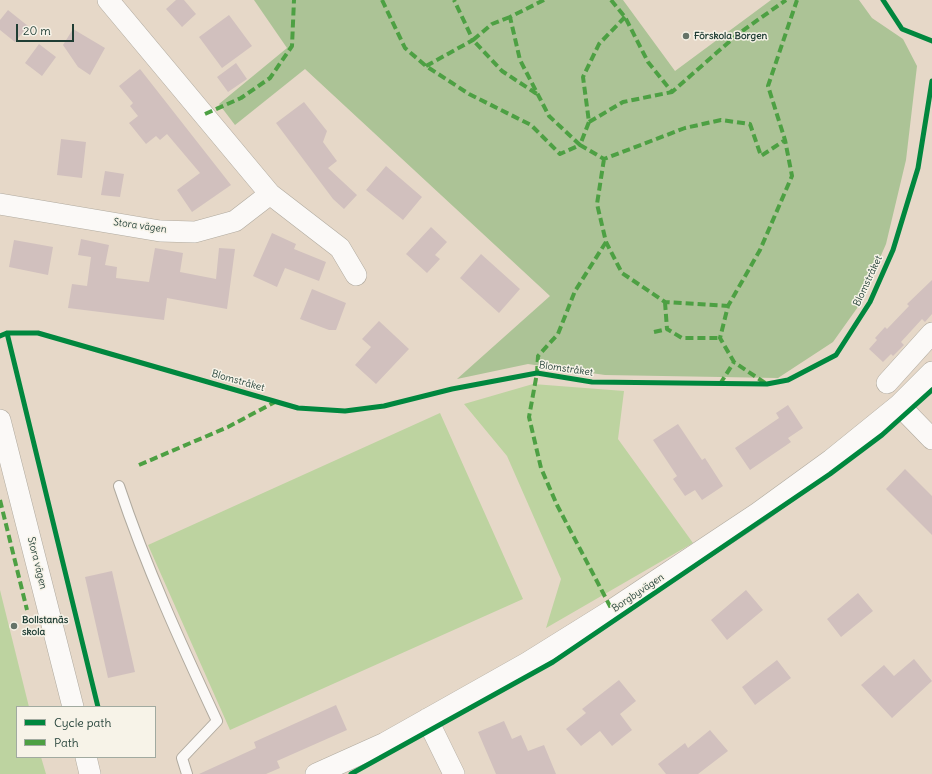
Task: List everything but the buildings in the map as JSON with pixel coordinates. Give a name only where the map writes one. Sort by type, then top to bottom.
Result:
[{"type":"street","points":[[108,0],[270,194],[340,248],[356,275]]},
{"type":"street","name":"Stora vägen","points":[[0,204],[160,231],[195,232],[235,221],[270,194]]},
{"type":"street","points":[[887,383],[932,333]]},
{"type":"street","name":"Borgbyvägen","points":[[316,774],[385,743],[527,663],[626,601],[758,513],[831,460],[899,405],[932,372]]},
{"type":"street","points":[[899,405],[932,440]]},
{"type":"street","name":"Stora vägen","points":[[0,420],[3,447],[73,706]]},
{"type":"street","points":[[427,719],[454,774]]},
{"type":"street","points":[[86,758],[90,774]]},
{"type":"lane","points":[[119,486],[138,544],[217,721],[182,758],[188,774]]},
{"type":"green space","points":[[254,0],[623,0],[675,71],[771,0],[859,0],[872,18],[903,39],[917,66],[906,160],[886,244],[860,304],[833,342],[778,378],[605,375],[528,364],[457,379],[550,296],[305,69],[235,125],[219,104],[287,48]]},
{"type":"green space","points":[[533,384],[624,391],[618,439],[693,543],[546,628],[561,579],[507,456],[464,404]]},
{"type":"green space","points":[[440,413],[523,599],[230,730],[148,545]]},
{"type":"green space","points":[[0,590],[29,706],[16,706],[16,758],[41,758],[46,774],[0,774]]},
{"type":"marked path","points":[[205,114],[241,98],[270,78],[292,46],[294,0]]},
{"type":"marked path","points":[[382,0],[405,48],[426,66],[469,94],[531,125],[560,154],[580,145],[604,159],[685,128],[721,120],[750,124],[761,156],[785,140]]},
{"type":"marked path","points":[[426,66],[473,40],[454,0]]},
{"type":"marked path","points":[[544,0],[510,17],[520,60],[549,116],[580,145],[589,122],[583,77],[599,44],[625,17]]},
{"type":"marked path","points":[[611,0],[625,17],[648,62],[672,92],[738,34],[786,0]]},
{"type":"marked path","points":[[765,383],[734,362],[720,338],[728,306],[760,250],[792,176],[785,140],[768,86],[797,0]]},
{"type":"marked path","points":[[510,17],[492,24],[473,40],[502,71],[537,94]]},
{"type":"marked path","points":[[589,122],[623,102],[672,92]]},
{"type":"marked path","points":[[604,159],[597,204],[606,242],[622,273],[665,302],[728,306]]},
{"type":"marked path","points":[[606,242],[575,291],[558,334],[538,356],[537,373],[529,417],[541,468],[557,505],[612,610]]},
{"type":"marked path","points":[[665,302],[667,329],[682,338],[720,338]]},
{"type":"marked path","points":[[654,332],[667,329]]},
{"type":"marked path","points":[[720,384],[734,362]]},
{"type":"marked path","points":[[139,465],[228,427],[275,402]]},
{"type":"marked path","points":[[0,500],[27,610]]},
{"type":"cycle path","points":[[883,0],[902,29],[932,41]]},
{"type":"cycle path","name":"Blomstråket","points":[[0,336],[7,333],[38,333],[298,408],[345,411],[384,406],[452,389],[537,373],[592,382],[767,384],[788,380],[836,355],[870,302],[893,250],[918,168],[932,81]]},
{"type":"cycle path","points":[[7,333],[98,706]]},
{"type":"cycle path","points":[[351,774],[553,662],[830,474],[882,435],[932,390]]},
{"type":"place","name":"Förskola Borgen","points":[[686,36]]},
{"type":"place","name":"Bollstanäs skola","points":[[14,626]]}]
